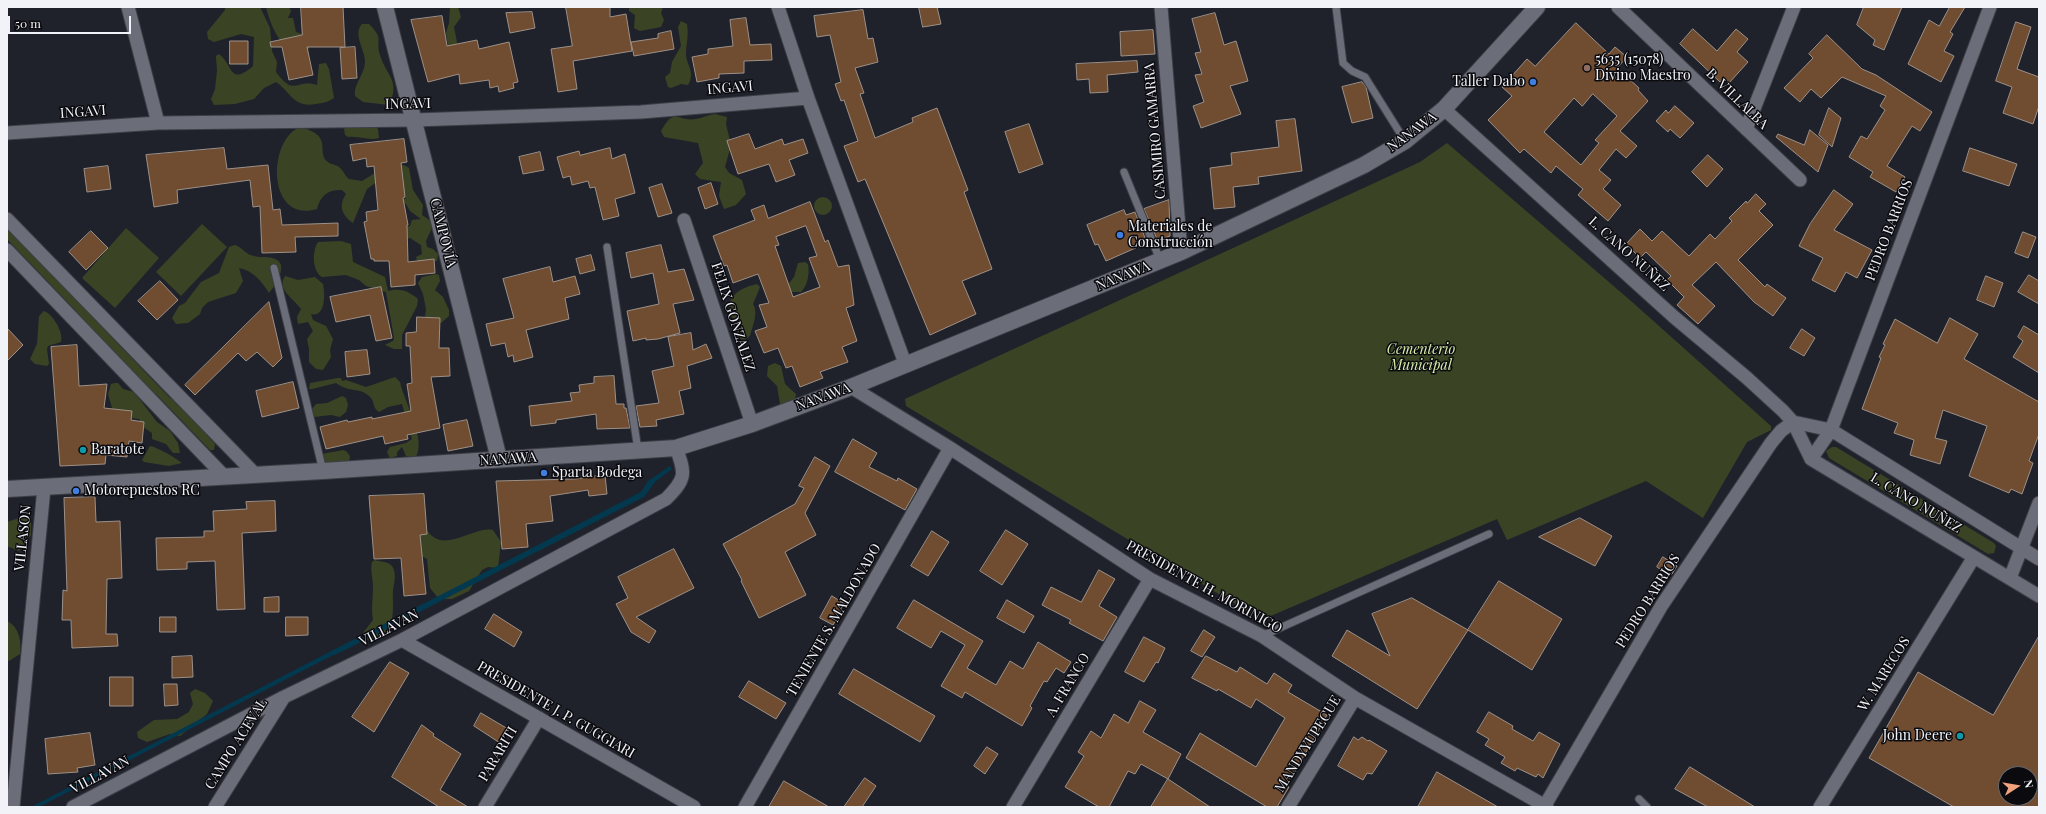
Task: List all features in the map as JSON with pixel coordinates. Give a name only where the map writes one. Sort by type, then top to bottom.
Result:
[{"type":"street","points":[[128,7],[158,123]]},
{"type":"street","name":"CAMPOVÍA","points":[[385,7],[415,120],[499,460]]},
{"type":"street","points":[[778,7],[808,98],[906,366]]},
{"type":"street","name":"CASIMIRO GAMARRA","points":[[1161,7],[1181,252]]},
{"type":"street","name":"NANAWA","points":[[7,489],[323,471],[676,448],[752,424],[906,366],[1181,252],[1364,165],[1405,141],[1444,109],[1537,7]]},
{"type":"street","name":"B. VILLALBA","points":[[1618,7],[1800,180]]},
{"type":"street","points":[[1746,129],[1794,7]]},
{"type":"street","name":"PEDRO BARRIOS","points":[[1811,459],[1831,430],[1990,7]]},
{"type":"street","name":"INGAVI","points":[[7,133],[158,123],[415,120],[641,112],[808,98]]},
{"type":"street","name":"L. CANO NUÑEZ","points":[[1444,109],[1674,317],[1747,378],[1793,422],[1811,459],[2039,596]]},
{"type":"street","points":[[7,219],[256,475]]},
{"type":"street","name":"FELIX GONZALEZ","points":[[684,220],[752,424]]},
{"type":"street","points":[[7,250],[224,476]]},
{"type":"street","name":"PRESIDENTE H. MORINIGO","points":[[851,387],[950,448],[1150,579],[1262,636],[1355,698],[1545,807]]},
{"type":"street","name":"L. CANO NUÑEZ","points":[[1793,422],[1831,430],[2039,559]]},
{"type":"street","name":"PEDRO BARRIOS","points":[[1545,807],[1662,605],[1771,443],[1781,431],[1793,422]]},
{"type":"street","name":"VILLAVAN","points":[[73,807],[284,697],[402,640],[666,499],[678,487],[684,467],[676,448]]},
{"type":"street","name":"TENIENTE S. MALDONADO","points":[[745,807],[950,448]]},
{"type":"street","name":"VILLASON","points":[[13,807],[44,488]]},
{"type":"street","points":[[2010,578],[2023,548],[2039,503]]},
{"type":"street","name":"W. MARECOS","points":[[1820,807],[1974,557]]},
{"type":"street","name":"A. FRANCO","points":[[1013,807],[1150,579]]},
{"type":"street","name":"PRESIDENTE J. P. GUGGIARI","points":[[402,640],[694,807]]},
{"type":"street","name":"CAMPO ACEVAL","points":[[215,807],[284,697]]},
{"type":"street","name":"MANDYYUPECUE","points":[[1288,807],[1355,698]]},
{"type":"street","name":"PARARITI","points":[[484,807],[539,718]]},
{"type":"lane","points":[[1336,7],[1343,63],[1352,71],[1365,77],[1405,141]]},
{"type":"lane","points":[[1124,172],[1160,261]]},
{"type":"lane","points":[[607,247],[638,450]]},
{"type":"lane","points":[[274,268],[323,471]]},
{"type":"lane","points":[[1262,636],[1489,534]]},
{"type":"lane","points":[[1639,799],[1647,807]]},
{"type":"green space","points":[[225,7],[260,7],[270,28],[272,51],[277,62],[276,72],[282,80],[292,86],[310,83],[317,85],[319,64],[326,63],[329,69],[334,98],[321,103],[308,105],[302,104],[293,98],[276,82],[264,88],[254,99],[235,104],[214,105],[211,99],[215,89],[217,71],[216,56],[219,54],[235,74],[245,72],[253,66],[254,37],[241,34],[214,42],[208,39],[207,32],[225,10]]},
{"type":"green space","points":[[266,7],[289,7],[291,11],[288,18],[293,18],[296,32],[309,36],[311,42],[309,49],[303,53],[285,46],[274,30]]},
{"type":"green space","points":[[450,7],[458,7],[461,17],[454,27],[457,42],[455,51],[449,53],[446,33],[449,23]]},
{"type":"green space","points":[[629,7],[663,7],[661,13],[664,20],[661,27],[640,31],[634,28],[635,15],[629,11]]},
{"type":"green space","points":[[681,21],[687,24],[688,33],[686,58],[691,76],[688,85],[681,84],[671,88],[668,87],[665,77],[670,73],[672,62],[681,46],[678,27]]},
{"type":"green space","points":[[362,24],[369,24],[377,33],[380,55],[391,78],[394,90],[389,105],[363,102],[355,96],[356,88],[365,63],[358,33]]},
{"type":"green space","points":[[715,114],[727,117],[726,124],[731,145],[725,167],[729,173],[742,180],[746,194],[736,205],[724,209],[719,196],[721,182],[700,179],[695,174],[703,163],[698,143],[664,137],[661,131],[666,123],[673,117],[696,119]]},
{"type":"green space","points":[[373,124],[378,129],[379,138],[372,139],[348,137],[345,135],[344,129],[346,126]]},
{"type":"green space","points":[[300,127],[311,131],[321,139],[324,158],[329,163],[339,167],[349,179],[362,181],[391,165],[403,165],[409,168],[413,190],[423,205],[422,215],[431,221],[432,228],[426,241],[427,247],[433,249],[438,254],[437,261],[418,263],[416,257],[422,254],[421,245],[410,238],[398,240],[406,227],[410,226],[412,220],[421,219],[410,211],[406,204],[396,200],[405,199],[406,196],[378,181],[367,189],[353,223],[346,217],[342,210],[342,202],[346,194],[342,190],[325,194],[320,200],[317,209],[301,210],[289,204],[281,193],[277,178],[278,163],[282,147],[289,135]]},
{"type":"green space","name":"Cementerio Municipal","points":[[1447,143],[1631,301],[1771,426],[1771,430],[1747,442],[1703,518],[1646,481],[1507,540],[1497,519],[1266,618],[1257,617],[906,406],[905,399],[1420,162]]},
{"type":"green space","points":[[823,197],[829,200],[832,206],[829,212],[823,215],[817,212],[814,206],[817,200]]},
{"type":"green space","points":[[202,224],[227,247],[181,296],[156,272]]},
{"type":"green space","points":[[7,228],[169,397],[177,402],[215,444],[214,450],[210,450],[157,395],[140,384],[73,314],[76,311],[7,239]]},
{"type":"green space","points":[[126,228],[159,258],[115,308],[82,278]]},
{"type":"green space","points":[[341,241],[351,244],[353,262],[385,277],[388,291],[404,291],[418,299],[417,306],[402,335],[402,349],[394,349],[385,345],[393,341],[394,338],[386,292],[366,286],[359,280],[346,275],[322,277],[316,270],[314,255],[318,242]]},
{"type":"green space","points":[[235,245],[251,255],[258,257],[270,257],[278,260],[281,264],[280,274],[272,289],[269,293],[253,274],[239,268],[243,281],[236,293],[208,302],[202,308],[200,314],[188,323],[176,324],[172,318],[179,306],[185,303],[201,282],[219,273],[229,247]]},
{"type":"green space","points":[[805,262],[808,264],[809,272],[805,287],[801,292],[790,292],[787,286],[794,277],[798,263]]},
{"type":"green space","points":[[436,274],[439,275],[440,281],[435,290],[443,297],[449,310],[449,316],[441,323],[429,321],[425,316],[426,309],[423,294],[418,283],[422,277]]},
{"type":"green space","points":[[285,276],[298,280],[315,277],[323,284],[324,299],[322,309],[316,314],[311,314],[313,320],[326,326],[333,339],[330,350],[331,357],[323,370],[316,369],[309,362],[307,339],[313,331],[308,322],[298,324],[297,317],[301,309],[284,290],[283,281]]},
{"type":"green space","points":[[757,284],[760,287],[753,304],[755,308],[755,316],[750,336],[744,340],[737,338],[737,321],[729,315],[728,308],[732,298],[740,290]]},
{"type":"green space","points":[[44,311],[51,316],[57,324],[62,338],[61,342],[48,346],[49,364],[47,366],[35,364],[30,359],[37,344],[39,316]]},
{"type":"green space","points":[[775,363],[781,366],[785,384],[796,394],[795,401],[787,406],[780,404],[777,386],[767,376],[768,366]]},
{"type":"green space","points":[[395,377],[400,382],[417,431],[419,442],[418,451],[415,458],[406,456],[402,447],[397,452],[397,456],[390,458],[387,452],[390,447],[406,443],[412,439],[402,404],[388,407],[379,412],[375,408],[371,398],[365,393],[346,388],[336,383],[309,389],[310,383],[338,378],[341,378],[342,381],[346,380],[366,387]]},
{"type":"green space","points":[[118,383],[123,389],[134,392],[157,422],[170,431],[178,443],[180,453],[173,453],[166,444],[152,439],[152,433],[143,427],[139,419],[125,417],[113,411],[108,394],[111,384]]},
{"type":"green space","points":[[342,396],[346,398],[348,405],[346,412],[340,417],[331,415],[311,416],[312,409],[316,404],[327,403]]},
{"type":"green space","points":[[150,446],[157,448],[182,463],[169,466],[144,462],[142,460]]},
{"type":"green space","points":[[1832,447],[1836,447],[1994,543],[1996,546],[1994,553],[1988,554],[1829,458],[1826,451]]},
{"type":"green space","points":[[343,450],[350,456],[349,463],[328,466],[323,461],[323,454]]},
{"type":"green space","points":[[25,516],[31,521],[31,535],[19,551],[7,546],[7,522]]},
{"type":"green space","points":[[426,529],[432,536],[439,540],[454,539],[478,531],[493,530],[501,542],[498,568],[488,567],[482,570],[469,591],[452,599],[439,599],[430,588],[427,559],[418,554],[403,539]]},
{"type":"green space","points":[[375,560],[388,563],[394,569],[393,615],[392,621],[386,631],[381,635],[367,640],[363,633],[373,620],[373,587],[371,568],[372,562]]},
{"type":"green space","points":[[7,621],[11,623],[17,631],[20,640],[20,654],[9,661],[7,660]]},
{"type":"green space","points":[[195,689],[205,693],[213,701],[207,714],[180,736],[170,734],[147,742],[138,738],[137,732],[154,720],[177,719],[189,712],[193,704],[190,693]]},
{"type":"water","points":[[670,466],[672,469],[655,482],[644,497],[345,650],[345,644],[641,492],[648,481]]},
{"type":"water","points":[[337,648],[339,652],[39,807],[31,807]]},
{"type":"building","points":[[301,7],[343,7],[345,47],[307,47],[313,75],[289,80],[282,47],[271,47],[270,42],[302,35]]},
{"type":"building","points":[[566,7],[610,7],[610,17],[626,14],[632,51],[573,61],[577,89],[558,92],[551,49],[572,46]]},
{"type":"building","points":[[919,7],[937,7],[941,24],[923,27]]},
{"type":"building","points":[[1864,7],[1902,7],[1884,50],[1873,45],[1875,40],[1857,25]]},
{"type":"building","points":[[1950,7],[1965,7],[1950,32],[1953,34],[1944,51],[1954,56],[1941,82],[1908,64],[1929,20],[1939,26]]},
{"type":"building","points":[[863,10],[868,39],[873,38],[878,62],[855,68],[864,93],[860,94],[875,138],[913,122],[912,118],[937,108],[968,190],[964,192],[992,269],[962,281],[976,314],[930,335],[865,179],[858,182],[844,146],[858,141],[844,100],[841,101],[835,84],[841,82],[830,35],[817,37],[814,16]]},
{"type":"building","points":[[532,12],[535,28],[510,33],[506,13]]},
{"type":"building","points":[[1215,13],[1224,45],[1236,41],[1248,81],[1230,86],[1241,114],[1201,128],[1193,106],[1204,102],[1195,75],[1202,74],[1195,53],[1201,52],[1192,19]]},
{"type":"building","points":[[442,16],[447,46],[477,40],[479,49],[509,42],[518,82],[513,83],[514,88],[499,92],[498,86],[490,88],[489,80],[460,84],[459,74],[428,82],[411,20]]},
{"type":"building","points":[[746,18],[750,45],[771,44],[772,60],[744,61],[744,73],[719,74],[719,78],[697,82],[692,57],[708,54],[708,49],[733,46],[730,20]]},
{"type":"building","points":[[2016,22],[2031,27],[2017,69],[2039,77],[2039,106],[2033,124],[2003,113],[2012,87],[1996,81]]},
{"type":"building","points":[[1576,23],[1609,54],[1615,47],[1627,57],[1617,68],[1639,88],[1638,90],[1648,101],[1620,131],[1637,146],[1626,158],[1616,149],[1599,170],[1611,180],[1603,189],[1621,205],[1608,221],[1578,195],[1583,189],[1556,166],[1551,173],[1524,149],[1520,153],[1488,120],[1512,96],[1502,87],[1527,59],[1535,66]],"holes":[[[1593,94],[1617,116],[1595,140],[1599,143],[1581,165],[1544,132],[1574,98],[1582,106]]]},
{"type":"building","points":[[1693,29],[1717,51],[1736,29],[1748,39],[1737,52],[1748,62],[1729,83],[1724,78],[1720,82],[1680,44]]},
{"type":"building","points":[[1153,30],[1155,54],[1121,56],[1120,32]]},
{"type":"building","points":[[671,31],[674,49],[634,56],[631,42],[658,38],[658,34]]},
{"type":"building","points":[[1827,35],[1862,69],[1876,75],[1932,112],[1920,131],[1912,126],[1887,166],[1905,177],[1896,192],[1870,177],[1873,172],[1849,157],[1861,136],[1867,139],[1885,110],[1880,106],[1886,96],[1842,77],[1821,98],[1811,89],[1800,102],[1784,88],[1813,58],[1809,54]]},
{"type":"building","points":[[230,41],[248,41],[248,64],[230,64]]},
{"type":"building","points":[[355,47],[357,78],[342,79],[340,48]]},
{"type":"building","points":[[1137,61],[1138,72],[1107,75],[1108,92],[1090,93],[1089,79],[1077,80],[1076,64]]},
{"type":"building","points":[[1362,82],[1366,87],[1373,118],[1352,123],[1342,87]]},
{"type":"building","points":[[1675,106],[1694,123],[1680,138],[1670,129],[1668,132],[1656,121],[1666,110],[1668,113]]},
{"type":"building","points":[[1829,108],[1841,118],[1832,147],[1819,135]]},
{"type":"building","points":[[1295,119],[1302,171],[1258,177],[1259,184],[1233,187],[1235,207],[1214,209],[1210,168],[1232,165],[1231,153],[1279,147],[1276,121]]},
{"type":"building","points":[[1029,124],[1043,164],[1019,173],[1005,132]]},
{"type":"building","points":[[1810,130],[1828,145],[1818,172],[1776,137],[1778,134],[1804,145]]},
{"type":"building","points":[[749,134],[755,149],[782,139],[784,145],[803,139],[808,153],[789,160],[795,175],[776,182],[769,164],[738,174],[727,141]]},
{"type":"building","points":[[404,139],[407,162],[401,163],[405,197],[403,198],[408,225],[408,262],[434,259],[435,273],[415,275],[415,285],[391,287],[389,261],[374,261],[374,259],[371,259],[364,222],[367,221],[366,212],[378,210],[374,166],[367,167],[366,158],[353,161],[350,145]]},
{"type":"building","points":[[224,148],[227,169],[268,165],[273,210],[280,209],[282,225],[338,223],[338,236],[295,237],[296,252],[262,253],[260,206],[253,207],[250,180],[177,190],[178,203],[154,207],[146,155]]},
{"type":"building","points":[[610,148],[612,159],[625,154],[635,193],[615,199],[619,216],[603,220],[595,187],[590,188],[588,181],[572,185],[570,176],[563,178],[557,157],[579,151],[580,155]]},
{"type":"building","points":[[1970,148],[2017,164],[2009,186],[1963,171]]},
{"type":"building","points":[[540,152],[544,170],[523,174],[519,157]]},
{"type":"building","points":[[1708,155],[1723,169],[1707,187],[1692,172]]},
{"type":"building","points":[[108,166],[111,189],[87,192],[84,169]]},
{"type":"building","points":[[711,183],[718,204],[705,209],[698,188]]},
{"type":"building","points":[[662,184],[672,213],[658,217],[649,188]]},
{"type":"building","points":[[1834,190],[1853,204],[1834,230],[1872,250],[1857,278],[1846,272],[1835,292],[1812,280],[1823,258],[1799,246],[1810,224]]},
{"type":"building","points":[[1756,194],[1766,204],[1759,211],[1773,225],[1738,260],[1765,287],[1767,284],[1786,298],[1773,316],[1754,302],[1716,262],[1692,285],[1715,306],[1698,324],[1677,305],[1684,297],[1667,280],[1671,276],[1646,252],[1640,258],[1626,244],[1640,229],[1652,241],[1662,231],[1689,256],[1710,234],[1715,239],[1732,221],[1729,218],[1746,201],[1747,203]]},
{"type":"building","points":[[1169,200],[1170,236],[1159,240],[1157,239],[1144,209]]},
{"type":"building","points":[[810,202],[825,242],[828,240],[838,267],[849,265],[854,305],[846,308],[857,341],[842,347],[848,362],[820,372],[823,378],[800,387],[792,366],[786,368],[778,348],[764,353],[755,331],[767,327],[759,305],[769,303],[758,274],[733,283],[727,265],[724,266],[713,236],[755,220],[751,210],[764,205],[768,218]],"holes":[[[806,226],[817,256],[809,258],[820,287],[793,297],[775,246],[779,245],[776,237]]]},
{"type":"building","points":[[1124,210],[1126,215],[1135,212],[1147,243],[1106,261],[1098,244],[1095,245],[1087,225]]},
{"type":"building","points":[[91,231],[108,248],[86,270],[69,252]]},
{"type":"building","points":[[2023,232],[2036,237],[2028,258],[2015,253]]},
{"type":"building","points":[[661,245],[668,272],[684,269],[694,300],[673,304],[680,333],[658,339],[646,340],[646,338],[633,341],[627,311],[659,304],[653,273],[631,278],[626,253]]},
{"type":"building","points":[[591,255],[595,270],[580,274],[576,259]]},
{"type":"building","points":[[550,267],[553,282],[575,276],[580,294],[565,298],[569,319],[526,330],[533,357],[514,362],[513,355],[508,357],[505,343],[491,346],[486,324],[514,318],[503,279]]},
{"type":"building","points":[[2029,275],[2039,281],[2039,304],[2018,292]]},
{"type":"building","points":[[1986,276],[2003,283],[1994,307],[1977,300]]},
{"type":"building","points":[[160,281],[178,300],[157,320],[138,301]]},
{"type":"building","points":[[381,287],[392,338],[376,341],[370,315],[336,322],[330,297]]},
{"type":"building","points":[[269,302],[282,358],[273,367],[257,352],[246,361],[238,353],[195,395],[185,385]]},
{"type":"building","points":[[417,317],[440,318],[439,348],[449,348],[450,376],[431,377],[440,428],[407,435],[408,439],[385,444],[383,436],[326,449],[320,427],[347,420],[348,422],[372,417],[372,419],[411,411],[407,384],[412,383],[410,346],[406,346],[406,333],[416,332]]},
{"type":"building","points":[[1950,318],[1978,334],[1964,359],[2039,402],[2039,434],[2029,461],[2033,463],[2022,494],[2011,489],[2009,493],[1969,476],[1987,426],[1943,410],[1935,438],[1947,441],[1940,464],[1910,455],[1914,440],[1894,433],[1898,423],[1862,409],[1881,358],[1879,357],[1885,345],[1883,344],[1895,319],[1937,343]]},
{"type":"building","points":[[2024,326],[2039,335],[2039,373],[2013,357],[2023,341],[2018,337]]},
{"type":"building","points":[[7,328],[23,345],[7,361]]},
{"type":"building","points":[[1802,329],[1815,338],[1804,356],[1790,348]]},
{"type":"building","points":[[691,333],[693,350],[706,344],[712,358],[687,366],[691,388],[679,391],[684,414],[656,420],[657,426],[640,427],[636,406],[659,403],[652,371],[674,366],[668,337]]},
{"type":"building","points":[[77,345],[79,386],[107,384],[104,408],[132,411],[131,420],[144,422],[142,443],[129,441],[127,457],[106,455],[105,464],[60,466],[51,347]]},
{"type":"building","points":[[367,350],[370,374],[347,377],[345,352]]},
{"type":"building","points":[[614,376],[616,404],[624,404],[630,428],[597,429],[596,414],[556,420],[556,423],[531,426],[529,406],[572,401],[570,393],[580,392],[579,385],[594,383],[594,377]]},
{"type":"building","points":[[293,382],[299,408],[262,417],[256,391]]},
{"type":"building","points":[[467,420],[473,446],[448,451],[443,425]]},
{"type":"building","points":[[853,439],[877,453],[869,467],[897,481],[898,478],[917,489],[905,510],[835,472]]},
{"type":"building","points":[[815,457],[830,466],[805,513],[816,535],[785,552],[806,595],[759,618],[741,581],[742,580],[723,544],[795,504],[804,488],[799,486]]},
{"type":"building","points":[[605,475],[607,494],[589,496],[588,490],[550,496],[553,521],[526,524],[528,547],[502,549],[496,481],[575,479]]},
{"type":"building","points":[[424,494],[427,534],[420,535],[426,594],[404,596],[401,558],[374,559],[369,496]]},
{"type":"building","points":[[95,497],[96,522],[120,521],[122,578],[107,579],[106,634],[117,634],[118,646],[72,648],[71,620],[62,620],[63,590],[67,591],[64,498]]},
{"type":"building","points":[[275,501],[276,531],[242,533],[245,609],[217,610],[215,561],[187,562],[187,569],[157,570],[156,538],[204,537],[204,531],[214,531],[213,511],[247,509],[246,502]]},
{"type":"building","points":[[1580,518],[1612,536],[1595,566],[1539,537]]},
{"type":"building","points":[[1006,530],[1028,544],[1002,585],[980,571]]},
{"type":"building","points":[[932,531],[949,542],[928,576],[911,566]]},
{"type":"building","points":[[674,549],[694,588],[636,617],[656,631],[649,643],[631,632],[616,604],[628,598],[618,577]]},
{"type":"building","points":[[1663,557],[1677,566],[1672,574],[1667,574],[1657,567]]},
{"type":"building","points":[[1099,570],[1115,579],[1099,606],[1117,617],[1103,641],[1069,623],[1071,620],[1042,605],[1051,587],[1081,602]]},
{"type":"building","points":[[1499,581],[1562,619],[1532,670],[1468,630]]},
{"type":"building","points":[[832,596],[845,604],[833,625],[820,618]]},
{"type":"building","points":[[279,597],[279,612],[264,612],[264,598]]},
{"type":"building","points":[[1412,598],[1468,630],[1417,709],[1332,656],[1347,630],[1390,656],[1372,614]]},
{"type":"building","points":[[914,600],[983,641],[967,668],[996,685],[1010,661],[1023,669],[1038,642],[1071,662],[1064,673],[1056,668],[1047,682],[1044,681],[1030,706],[1032,708],[1022,726],[965,692],[962,698],[941,686],[965,645],[941,631],[931,648],[897,628]]},
{"type":"building","points":[[1007,600],[1034,616],[1024,633],[997,618]]},
{"type":"building","points":[[494,614],[522,632],[514,647],[485,629]]},
{"type":"building","points":[[160,617],[176,617],[176,632],[160,632]]},
{"type":"building","points":[[286,617],[308,617],[308,635],[286,636]]},
{"type":"building","points":[[1204,630],[1215,637],[1202,657],[1191,651]]},
{"type":"building","name":"John Deere","points":[[2039,636],[2039,807],[1954,807],[1869,758],[1918,672],[1993,715]]},
{"type":"building","points":[[1144,637],[1165,648],[1158,663],[1156,662],[1144,682],[1125,672]]},
{"type":"building","points":[[192,656],[193,677],[172,678],[172,657]]},
{"type":"building","points":[[1206,656],[1237,672],[1240,667],[1267,684],[1274,673],[1292,685],[1288,692],[1327,715],[1287,786],[1289,787],[1277,807],[1267,807],[1186,758],[1200,733],[1256,767],[1285,718],[1256,699],[1251,708],[1218,689],[1217,691],[1192,678]]},
{"type":"building","points":[[390,662],[409,673],[374,732],[352,717]]},
{"type":"building","points":[[854,669],[935,716],[920,742],[839,694]]},
{"type":"building","points":[[110,677],[133,677],[133,706],[110,706]]},
{"type":"building","points":[[749,681],[786,703],[776,719],[739,697]]},
{"type":"building","points":[[164,684],[177,684],[178,705],[165,706]]},
{"type":"building","points":[[1140,701],[1156,710],[1143,732],[1181,754],[1168,779],[1141,764],[1135,774],[1128,771],[1109,807],[1099,807],[1065,787],[1084,756],[1078,752],[1091,731],[1101,738],[1114,714],[1128,723]]},
{"type":"building","points":[[1489,712],[1513,726],[1512,729],[1533,741],[1539,732],[1560,744],[1543,778],[1538,774],[1536,777],[1517,768],[1515,771],[1501,763],[1505,757],[1485,745],[1489,739],[1477,732]]},
{"type":"building","points":[[481,713],[508,729],[500,743],[474,726]]},
{"type":"building","points":[[422,725],[434,734],[433,736],[461,754],[440,790],[468,807],[439,807],[392,777]]},
{"type":"building","points":[[90,733],[95,765],[77,768],[78,772],[48,774],[45,739]]},
{"type":"building","points":[[1354,737],[1358,740],[1362,737],[1387,751],[1372,774],[1367,773],[1363,780],[1338,766]]},
{"type":"building","points":[[987,747],[998,754],[985,774],[974,766]]},
{"type":"building","points":[[1690,767],[1755,807],[1708,807],[1675,789]]},
{"type":"building","points":[[1437,772],[1498,807],[1418,807]]},
{"type":"building","points":[[865,778],[876,786],[862,807],[844,807]]},
{"type":"building","points":[[1168,779],[1210,807],[1151,807]]},
{"type":"building","points":[[784,781],[829,807],[769,807]]},
{"type":"waterway","points":[[333,653],[351,644]]},
{"type":"place","name":"5635 (15078) Divino Maestro","points":[[1587,68]]},
{"type":"place","name":"Taller Dabo","points":[[1533,82]]},
{"type":"place","name":"Materiales de Construcción","points":[[1120,235]]},
{"type":"place","name":"Baratote","points":[[83,450]]},
{"type":"place","name":"Sparta Bodega","points":[[544,473]]},
{"type":"place","name":"Motorepuestos RC","points":[[76,491]]},
{"type":"place","name":"John Deere","points":[[1960,736]]}]
